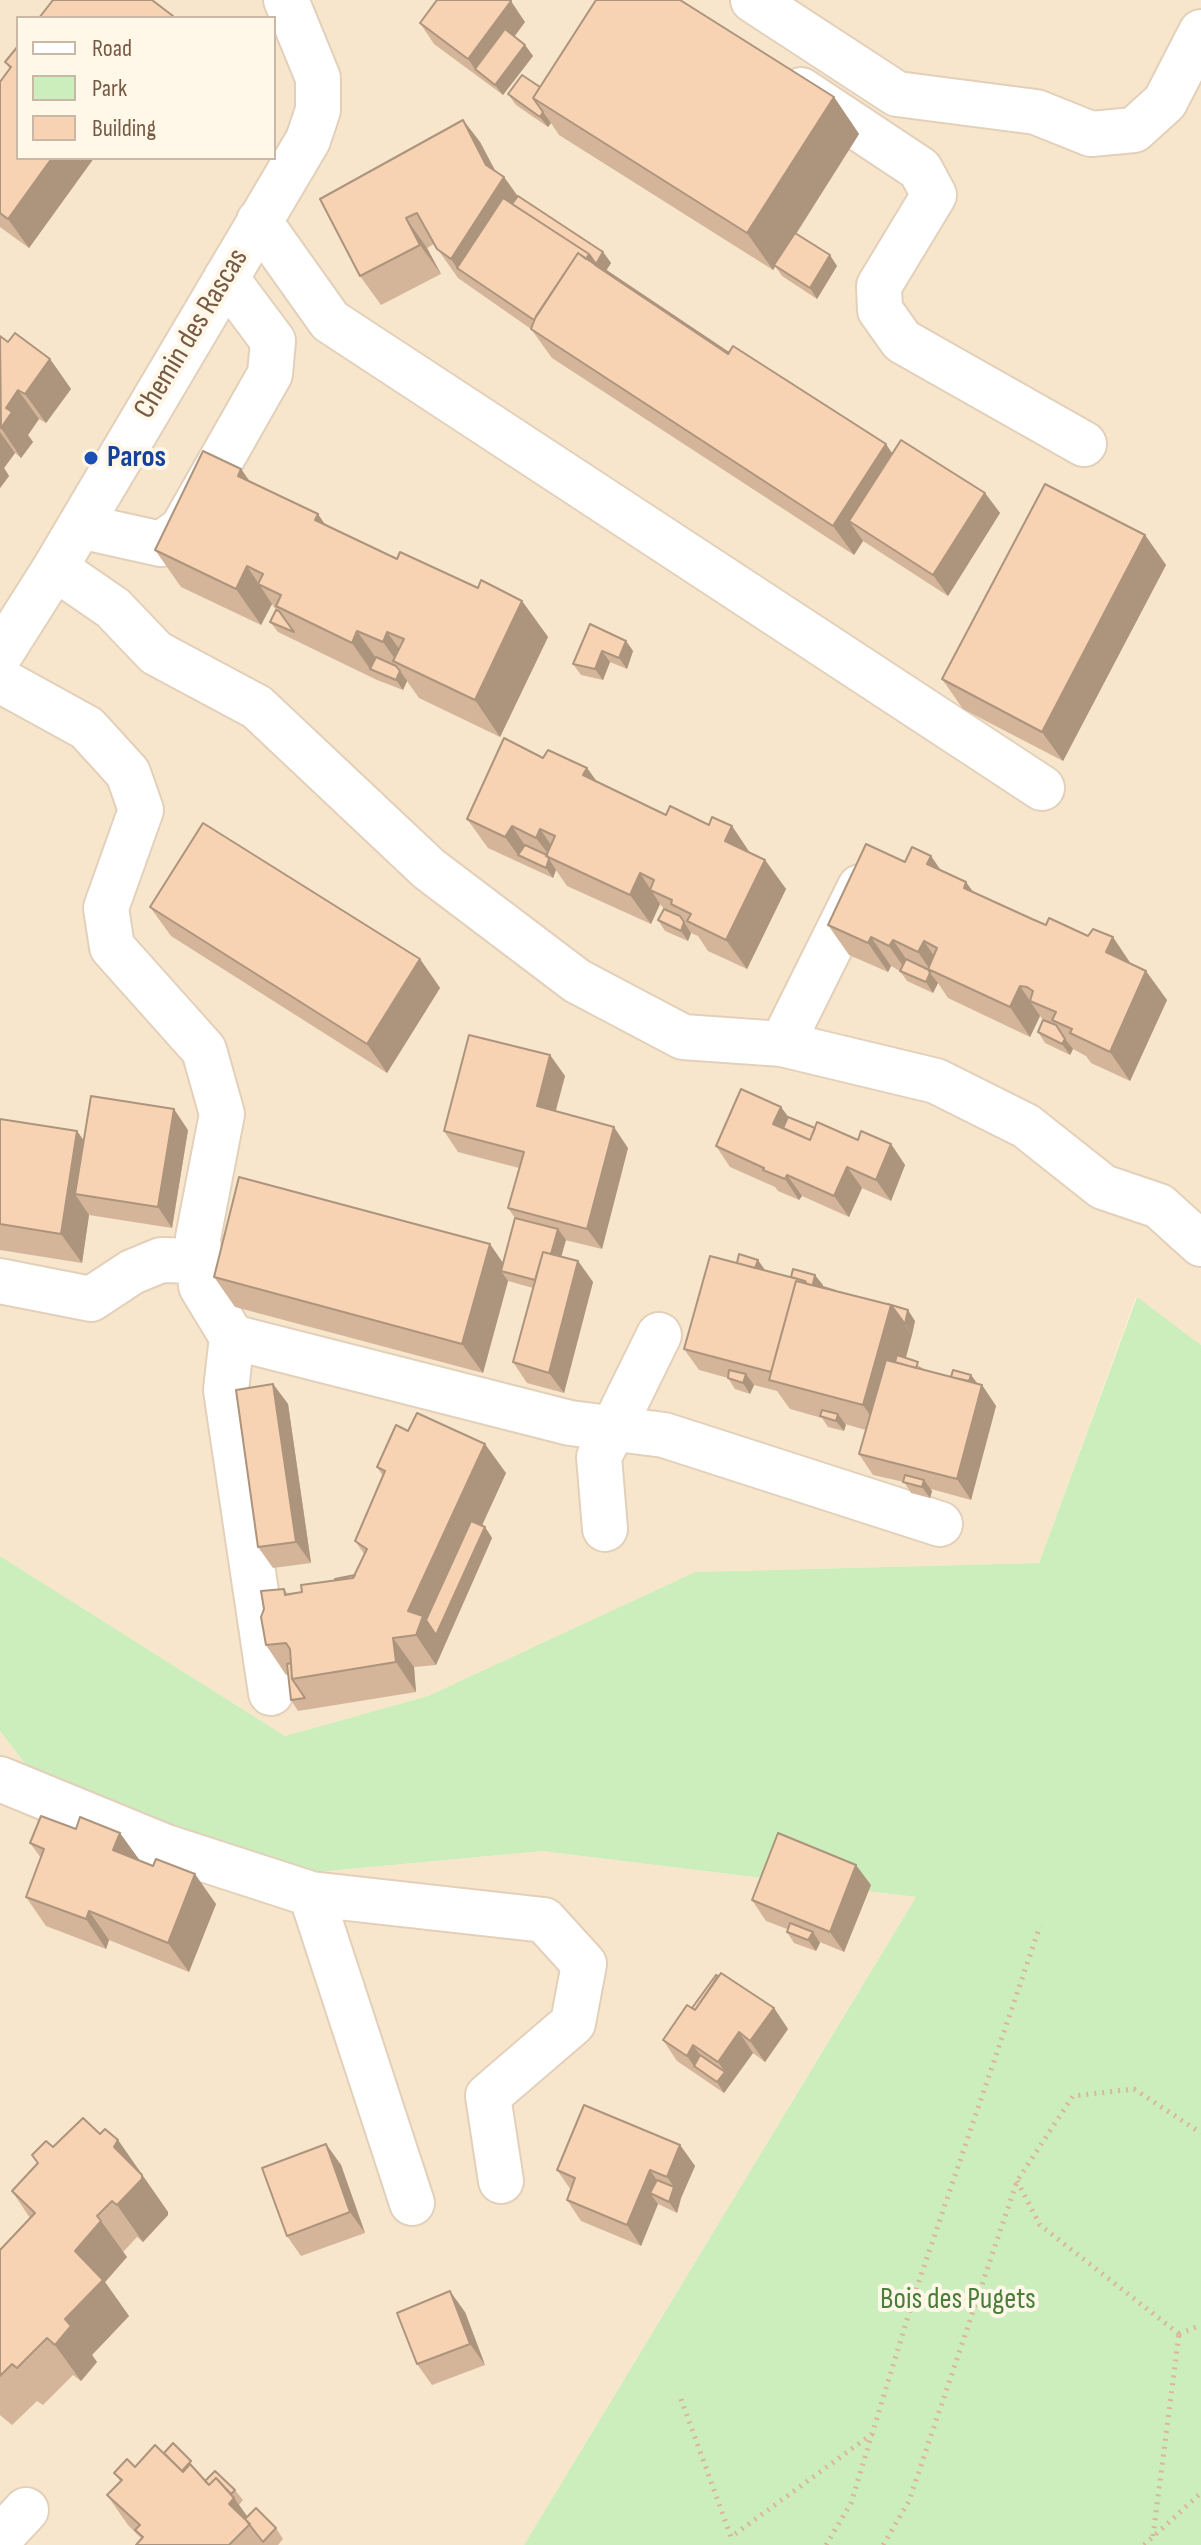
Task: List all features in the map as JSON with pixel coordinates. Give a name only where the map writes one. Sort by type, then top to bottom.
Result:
[{"type":"street","name":"Chemin des Rascas","points":[[2,651],[55,568],[308,140],[318,110],[318,78],[286,0]]},
{"type":"street","points":[[753,0],[897,94],[1036,112],[1091,134],[1134,130],[1165,102],[1201,32]]},
{"type":"street","points":[[767,67],[920,169],[934,195],[879,286],[880,310],[902,341],[1084,444]]},
{"type":"street","points":[[259,221],[330,321],[1042,788]]},
{"type":"street","points":[[80,526],[161,544],[182,529],[270,374],[273,341],[226,278]]},
{"type":"street","points":[[55,568],[113,608],[156,653],[257,707],[429,869],[577,981],[683,1037],[782,1044],[936,1081],[1026,1126],[1103,1187],[1159,1206],[1201,1244]]},
{"type":"street","points":[[2,651],[87,728],[128,773],[141,810],[106,908],[112,947],[204,1050],[222,1114],[198,1238],[201,1286],[232,1337],[226,1390],[271,1693]]},
{"type":"street","points":[[782,1044],[860,887]]},
{"type":"street","points":[[0,1281],[91,1299],[132,1272],[161,1260],[200,1261]]},
{"type":"street","points":[[605,1529],[599,1457],[659,1335]]},
{"type":"street","points":[[232,1337],[570,1423],[664,1435],[940,1524]]},
{"type":"street","points":[[0,1779],[166,1847],[311,1894],[544,1920],[584,1964],[573,2023],[488,2096],[501,2181]]},
{"type":"street","points":[[311,1894],[412,2203]]},
{"type":"path","points":[[826,2545],[851,2503],[917,2287],[1040,1926]]},
{"type":"path","points":[[883,2545],[909,2501],[1017,2181],[1073,2096],[1134,2089],[1201,2133]]},
{"type":"path","points":[[1017,2181],[1040,2225],[1179,2334]]},
{"type":"path","points":[[1179,2334],[1201,2325]]},
{"type":"path","points":[[1153,2536],[1179,2334]]},
{"type":"path","points":[[681,2399],[731,2537],[872,2433]]},
{"type":"path","points":[[1144,2545],[1201,2493]]},
{"type":"shaded area","points":[[0,0],[1201,0],[1201,1345],[1136,1297],[1039,1563],[695,1572],[428,1696],[285,1736],[0,1556]]},
{"type":"shaded area","points":[[0,1731],[40,1783],[243,1879],[542,1851],[916,1897],[524,2545],[0,2545]]},
{"type":"green space","name":"Bois des Pugets","points":[[1137,1297],[1201,1345],[1201,2545],[524,2545],[916,1897],[542,1851],[243,1879],[40,1783],[0,1731],[0,1556],[285,1736],[428,1696],[695,1572],[1039,1563]]},
{"type":"building","points":[[53,0],[152,0],[173,16],[41,16]]},
{"type":"building","points":[[437,0],[511,1],[468,59],[420,23]]},
{"type":"building","points":[[596,0],[680,0],[834,97],[747,233],[533,98]]},
{"type":"building","points":[[505,29],[525,45],[495,85],[475,69]]},
{"type":"building","points":[[16,48],[16,160],[51,160],[8,219],[0,213],[0,82],[11,67],[5,62]]},
{"type":"building","points":[[522,75],[540,87],[533,98],[543,112],[540,117],[508,94]]},
{"type":"building","points":[[463,120],[486,165],[504,177],[451,259],[437,249],[417,213],[406,218],[420,245],[360,276],[320,199]]},
{"type":"building","points":[[518,196],[603,252],[596,264],[589,254],[512,204]]},
{"type":"building","points":[[503,198],[589,254],[586,259],[578,253],[534,320],[457,268]]},
{"type":"building","points":[[795,233],[830,255],[810,288],[774,265]]},
{"type":"building","points":[[578,253],[728,354],[733,346],[886,444],[833,526],[531,329],[536,316]]},
{"type":"building","points":[[596,264],[729,353],[595,265]]},
{"type":"building","points":[[15,333],[50,359],[25,394],[18,390],[6,408],[12,412],[1,428],[0,336],[8,342]]},
{"type":"building","points":[[901,440],[985,493],[933,575],[849,521]]},
{"type":"building","points":[[203,451],[241,469],[238,476],[318,514],[315,520],[397,559],[400,552],[478,588],[481,580],[522,601],[475,700],[393,661],[404,639],[387,632],[383,642],[357,631],[352,643],[276,606],[281,595],[258,584],[263,574],[247,566],[236,589],[155,550]]},
{"type":"building","points":[[1045,484],[1145,535],[1042,732],[942,679]]},
{"type":"building","points":[[276,610],[279,611],[294,632],[270,622]]},
{"type":"building","points":[[590,624],[626,641],[619,658],[602,651],[595,669],[573,664]]},
{"type":"building","points":[[376,657],[396,666],[400,671],[396,680],[370,669]]},
{"type":"building","points":[[504,738],[543,758],[548,750],[587,768],[583,775],[666,815],[670,806],[709,825],[712,817],[732,826],[725,841],[765,860],[726,940],[687,921],[691,914],[671,904],[672,900],[650,890],[654,880],[640,873],[630,895],[546,856],[555,836],[540,829],[536,838],[512,826],[505,837],[467,819]]},
{"type":"building","points":[[203,823],[420,959],[367,1044],[150,907]]},
{"type":"building","points":[[866,844],[905,862],[912,847],[931,856],[927,864],[966,882],[964,888],[1032,919],[1046,925],[1049,918],[1088,936],[1093,929],[1113,937],[1106,952],[1146,971],[1110,1052],[1070,1033],[1072,1029],[1052,1020],[1056,1012],[1030,1001],[1033,991],[1027,987],[1020,986],[1010,1007],[928,969],[937,948],[924,941],[918,952],[893,940],[889,946],[871,937],[868,943],[828,925]]},
{"type":"building","points":[[525,845],[547,855],[546,868],[518,855]]},
{"type":"building","points":[[664,909],[680,916],[684,922],[681,931],[658,920]]},
{"type":"building","points":[[906,959],[928,970],[930,973],[926,982],[900,971]]},
{"type":"building","points":[[1043,1020],[1056,1025],[1065,1039],[1062,1044],[1038,1032]]},
{"type":"building","points":[[469,1035],[550,1055],[537,1106],[614,1127],[587,1229],[508,1208],[524,1152],[444,1131]]},
{"type":"building","points":[[741,1089],[781,1107],[773,1124],[810,1140],[817,1122],[858,1140],[861,1131],[891,1144],[876,1180],[847,1167],[834,1196],[787,1175],[785,1179],[763,1170],[716,1146]]},
{"type":"building","points":[[91,1096],[174,1109],[158,1207],[75,1194]]},
{"type":"building","points":[[788,1117],[815,1128],[810,1140],[783,1128]]},
{"type":"building","points":[[0,1119],[77,1131],[61,1234],[0,1224]]},
{"type":"building","points":[[239,1177],[490,1244],[462,1344],[214,1277]]},
{"type":"building","points":[[515,1218],[558,1229],[551,1254],[543,1252],[535,1280],[501,1271]]},
{"type":"building","points":[[543,1252],[578,1261],[549,1373],[513,1362]]},
{"type":"building","points":[[739,1254],[758,1260],[755,1268],[737,1263]]},
{"type":"building","points":[[710,1256],[805,1281],[796,1281],[771,1372],[684,1349]]},
{"type":"building","points":[[793,1269],[815,1275],[813,1284],[836,1291],[807,1284],[791,1277]]},
{"type":"building","points":[[796,1281],[891,1305],[863,1405],[769,1380]]},
{"type":"building","points":[[888,1304],[908,1310],[905,1324],[891,1305]]},
{"type":"building","points":[[897,1355],[918,1362],[916,1368],[895,1362]]},
{"type":"building","points":[[886,1360],[982,1385],[957,1479],[859,1454]]},
{"type":"building","points":[[729,1370],[746,1374],[743,1383],[728,1378]]},
{"type":"building","points":[[953,1370],[971,1375],[969,1381],[951,1377]]},
{"type":"building","points":[[273,1384],[296,1542],[258,1547],[236,1390]]},
{"type":"building","points":[[822,1410],[838,1414],[836,1421],[820,1416]]},
{"type":"building","points":[[417,1413],[485,1444],[408,1611],[423,1616],[416,1635],[393,1638],[396,1662],[292,1679],[290,1649],[286,1643],[266,1645],[261,1591],[284,1589],[285,1595],[302,1592],[301,1585],[353,1578],[367,1549],[355,1541],[385,1471],[377,1467],[396,1425],[408,1431]]},
{"type":"building","points":[[905,1475],[924,1480],[922,1487],[903,1482]]},
{"type":"building","points":[[471,1521],[485,1527],[436,1635],[426,1620]]},
{"type":"building","points":[[291,1663],[292,1679],[305,1698],[291,1700],[287,1664]]},
{"type":"building","points":[[41,1816],[76,1829],[80,1817],[120,1833],[113,1850],[153,1866],[156,1859],[195,1874],[168,1943],[89,1911],[86,1919],[26,1897],[44,1849],[30,1843]]},
{"type":"building","points":[[778,1833],[856,1865],[830,1932],[752,1900]]},
{"type":"building","points":[[790,1923],[813,1932],[808,1940],[787,1932]]},
{"type":"building","points":[[721,1973],[774,2008],[750,2041],[739,2032],[718,2062],[693,2045],[687,2056],[663,2040],[687,2005],[695,2010]]},
{"type":"building","points":[[718,1976],[695,2010],[692,2008]]},
{"type":"building","points":[[700,2055],[725,2072],[717,2082],[694,2066]]},
{"type":"building","points":[[584,2105],[680,2145],[667,2177],[650,2170],[627,2225],[567,2200],[575,2178],[557,2170]]},
{"type":"building","points":[[83,2118],[100,2134],[105,2129],[118,2140],[114,2147],[142,2175],[142,2179],[117,2205],[112,2201],[97,2216],[101,2221],[75,2251],[103,2280],[65,2319],[71,2326],[55,2345],[47,2338],[17,2368],[12,2364],[0,2376],[0,2250],[35,2213],[12,2191],[38,2163],[32,2155],[46,2141],[53,2147]]},
{"type":"building","points":[[326,2144],[350,2212],[287,2236],[262,2168]]},
{"type":"building","points":[[657,2180],[674,2187],[669,2202],[650,2193]]},
{"type":"building","points":[[450,2291],[470,2344],[417,2364],[397,2313]]},
{"type":"building","points":[[173,2443],[191,2461],[182,2471],[164,2453]]},
{"type":"building","points":[[155,2445],[183,2472],[190,2464],[209,2485],[216,2478],[234,2498],[229,2504],[250,2524],[229,2545],[136,2545],[143,2537],[135,2530],[140,2525],[107,2495],[122,2480],[114,2473],[127,2459],[135,2467]]},
{"type":"building","points":[[215,2471],[235,2490],[231,2494],[216,2478],[209,2485],[205,2481]]},
{"type":"building","points":[[256,2508],[276,2528],[263,2542],[245,2519]]},
{"type":"place","name":"Paros","points":[[91,458]]}]
